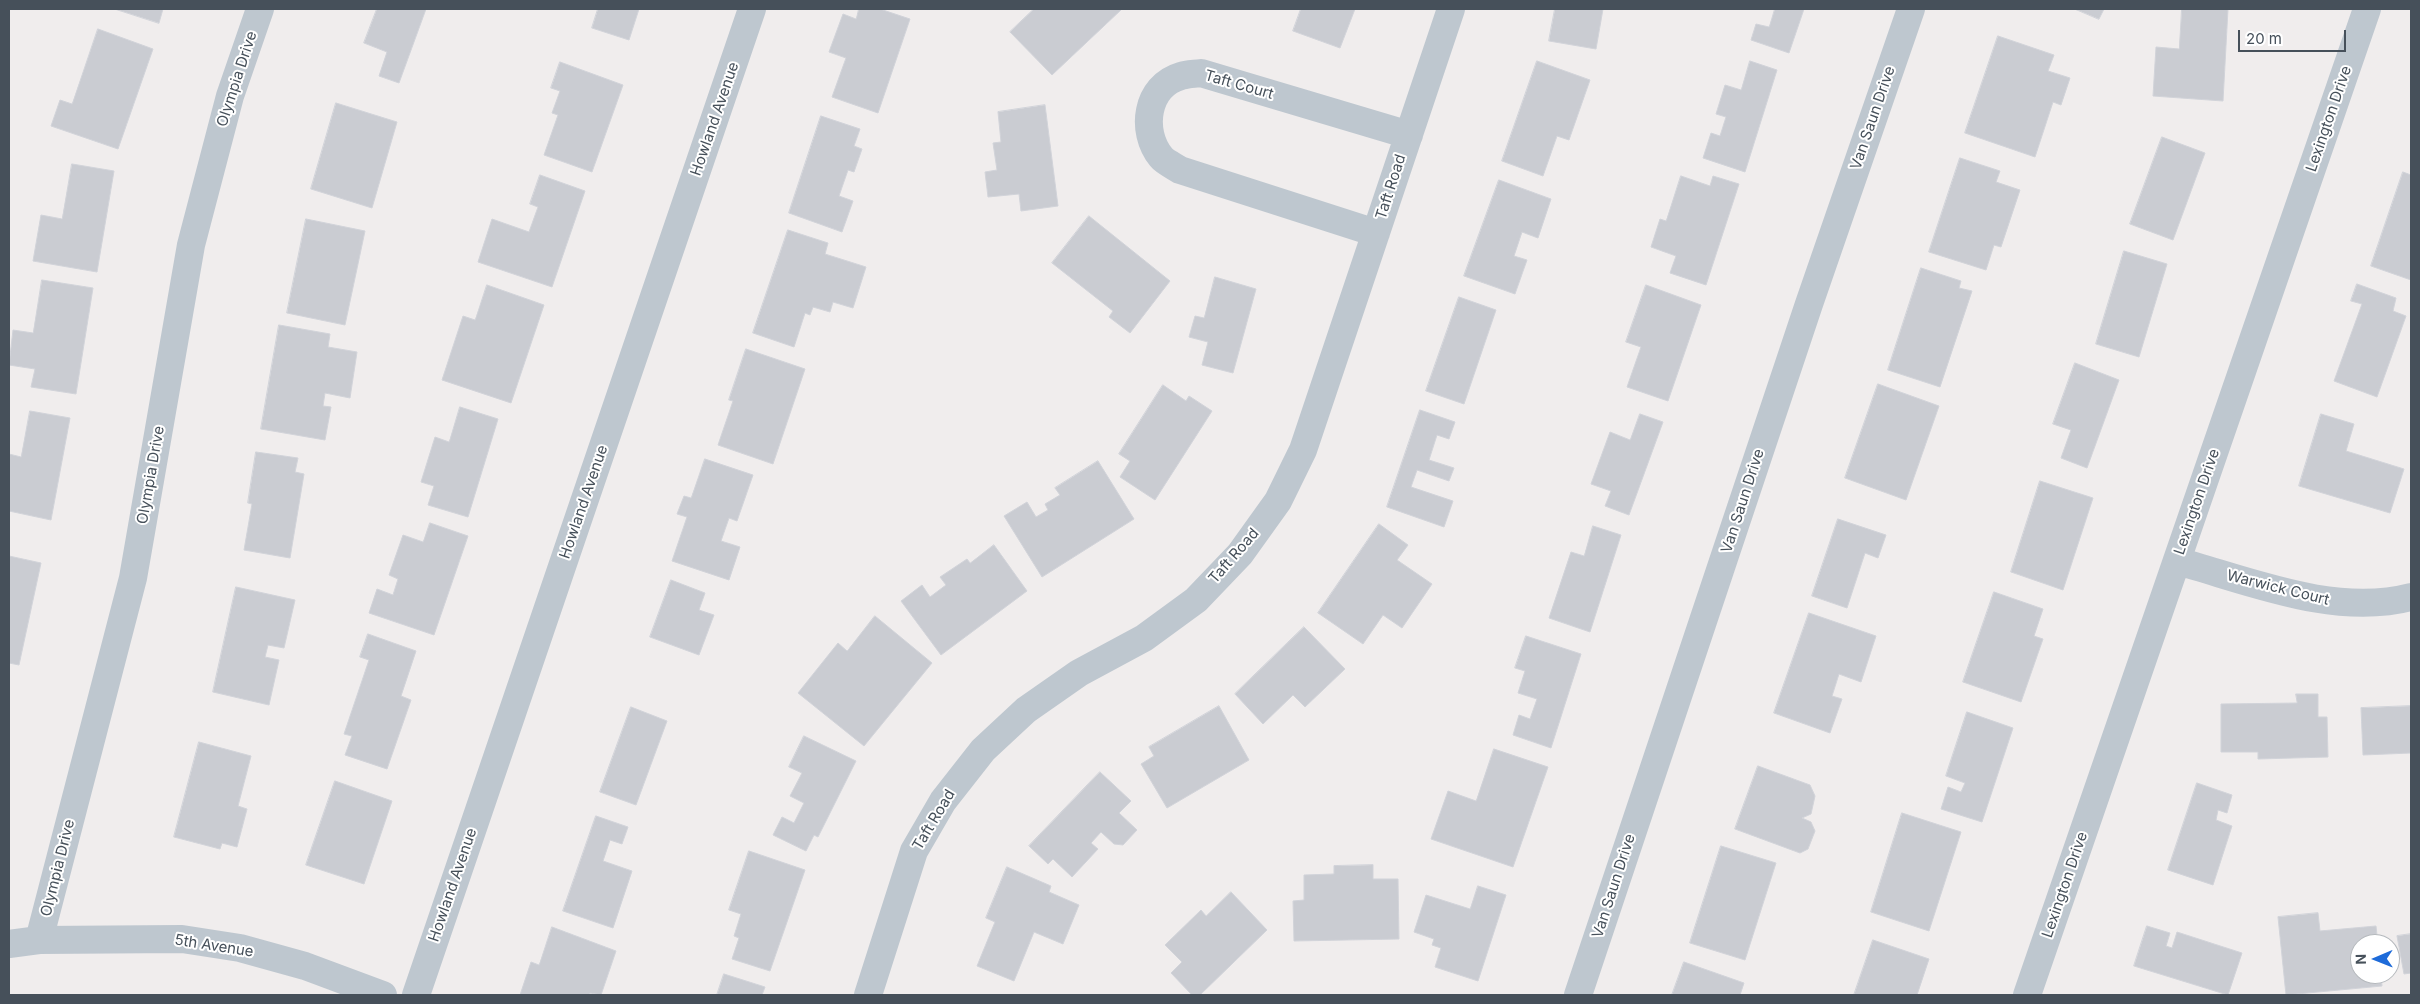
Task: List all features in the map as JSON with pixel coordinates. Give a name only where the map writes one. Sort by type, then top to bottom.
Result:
[{"type":"street","name":"Olympia Drive","points":[[39,940],[133,578],[191,245],[230,96],[260,9]]},
{"type":"street","name":"Howland Avenue","points":[[416,995],[752,9]]},
{"type":"street","name":"Taft Road","points":[[868,995],[914,851],[943,801],[983,750],[1026,710],[1079,673],[1144,638],[1196,600],[1240,554],[1278,501],[1303,450],[1451,9]]},
{"type":"street","name":"Van Saun Drive","points":[[1578,995],[1809,304],[1911,9]]},
{"type":"street","name":"Lexington Drive","points":[[2027,995],[2367,9]]},
{"type":"street","name":"Taft Court","points":[[1376,233],[1180,170],[1162,158],[1151,141],[1148,123],[1151,103],[1162,87],[1180,76],[1201,73],[1409,135]]},
{"type":"street","name":"Warwick Court","points":[[2176,561],[2319,601],[2358,604],[2411,598]]},
{"type":"street","name":"5th Avenue","points":[[9,944],[39,940],[182,939],[240,948],[305,966],[383,995]]},
{"type":"building","points":[[115,9],[163,9],[159,23]]},
{"type":"building","points":[[377,9],[426,9],[399,83],[379,76],[387,52],[364,43]]},
{"type":"building","points":[[598,9],[639,9],[629,40],[592,28]]},
{"type":"building","points":[[859,9],[880,9],[910,19],[878,113],[832,97],[846,58],[829,52],[843,14],[856,19]]},
{"type":"building","points":[[1034,9],[1122,9],[1052,75],[1010,32]]},
{"type":"building","points":[[1301,9],[1355,9],[1340,48],[1293,31]]},
{"type":"building","points":[[1555,9],[1603,9],[1596,49],[1549,41]]},
{"type":"building","points":[[1775,9],[1804,9],[1789,53],[1751,40],[1756,24],[1769,27]]},
{"type":"building","points":[[2075,9],[2104,9],[2099,19]]},
{"type":"building","points":[[2182,9],[2228,9],[2223,101],[2153,96],[2156,47],[2179,49]]},
{"type":"building","points":[[98,29],[153,49],[118,149],[51,126],[60,100],[72,104]]},
{"type":"building","points":[[1998,36],[2054,55],[2048,71],[2070,78],[2061,105],[2053,102],[2035,157],[1965,133]]},
{"type":"building","points":[[1537,61],[1590,80],[1569,140],[1557,136],[1543,176],[1502,161]]},
{"type":"building","points":[[1750,61],[1777,70],[1745,172],[1703,158],[1711,133],[1720,136],[1726,117],[1716,114],[1725,85],[1741,90]]},
{"type":"building","points":[[560,62],[623,85],[592,172],[544,155],[558,115],[552,113],[560,91],[551,88]]},
{"type":"building","points":[[336,103],[397,122],[372,208],[311,189]]},
{"type":"building","points":[[1045,105],[1058,206],[1021,211],[1019,194],[988,197],[985,172],[997,170],[993,143],[1001,142],[998,112]]},
{"type":"building","points":[[821,116],[860,129],[854,146],[862,149],[854,172],[848,170],[839,196],[853,201],[842,232],[789,213]]},
{"type":"building","points":[[2162,137],[2205,153],[2173,240],[2130,224]]},
{"type":"building","points":[[1960,158],[2000,171],[1996,182],[2020,190],[2001,247],[1994,245],[1986,270],[1929,252]]},
{"type":"building","points":[[72,164],[114,171],[97,272],[33,261],[41,215],[62,219]]},
{"type":"building","points":[[2403,172],[2411,175],[2411,280],[2371,266]]},
{"type":"building","points":[[540,175],[585,191],[552,287],[478,262],[492,219],[529,232],[538,207],[530,204]]},
{"type":"building","points":[[1681,176],[1710,186],[1713,176],[1739,184],[1706,285],[1670,273],[1676,256],[1651,247],[1660,219],[1666,221]]},
{"type":"building","points":[[1499,180],[1551,199],[1538,238],[1522,232],[1514,256],[1527,260],[1515,294],[1464,276]]},
{"type":"building","points":[[1089,216],[1170,281],[1130,333],[1109,317],[1113,311],[1052,263]]},
{"type":"building","points":[[306,219],[365,231],[345,325],[287,313]]},
{"type":"building","points":[[788,230],[828,243],[825,254],[866,267],[853,308],[833,302],[830,312],[813,307],[810,315],[805,313],[794,347],[753,333]]},
{"type":"building","points":[[2124,251],[2167,264],[2139,357],[2096,344]]},
{"type":"building","points":[[1921,268],[1961,281],[1959,288],[1972,291],[1940,387],[1888,370]]},
{"type":"building","points":[[1215,277],[1256,289],[1233,373],[1202,365],[1208,342],[1189,337],[1195,316],[1204,318]]},
{"type":"building","points":[[42,280],[93,288],[76,394],[31,387],[35,369],[9,365],[13,330],[33,333]]},
{"type":"building","points":[[2357,284],[2396,298],[2393,311],[2406,316],[2377,397],[2334,381],[2362,304],[2351,301]]},
{"type":"building","points":[[487,285],[544,305],[511,403],[442,380],[463,316],[475,320]]},
{"type":"building","points":[[1646,285],[1701,305],[1668,401],[1627,387],[1641,347],[1626,342]]},
{"type":"building","points":[[1459,297],[1496,310],[1464,404],[1426,391]]},
{"type":"building","points":[[279,325],[330,334],[328,347],[357,352],[350,398],[325,393],[323,406],[331,407],[325,440],[261,429]]},
{"type":"building","points":[[746,349],[805,369],[773,464],[718,445],[733,401],[729,400]]},
{"type":"building","points":[[2075,363],[2119,380],[2087,468],[2061,458],[2071,430],[2053,424]]},
{"type":"building","points":[[1878,384],[1939,406],[1906,500],[1845,478]]},
{"type":"building","points":[[1163,385],[1186,401],[1189,396],[1212,411],[1155,500],[1120,477],[1130,461],[1119,454]]},
{"type":"building","points":[[460,407],[498,419],[468,517],[428,505],[434,486],[421,482],[435,437],[449,442]]},
{"type":"building","points":[[1420,410],[1455,422],[1449,439],[1437,435],[1429,460],[1454,468],[1449,481],[1417,470],[1411,487],[1453,501],[1444,527],[1387,507]]},
{"type":"building","points":[[30,411],[70,418],[51,520],[9,511],[9,454],[21,457]]},
{"type":"building","points":[[1640,414],[1663,422],[1629,515],[1605,506],[1611,491],[1591,484],[1610,432],[1630,440]]},
{"type":"building","points":[[2321,414],[2354,424],[2346,451],[2404,469],[2390,513],[2299,486]]},
{"type":"building","points":[[256,452],[298,458],[295,472],[304,474],[290,558],[244,550],[252,504],[248,503]]},
{"type":"building","points":[[705,459],[753,475],[737,521],[729,518],[721,541],[740,547],[729,580],[672,561],[687,517],[677,514],[684,496],[691,498]]},
{"type":"building","points":[[1098,461],[1134,519],[1042,577],[1004,516],[1027,502],[1036,517],[1048,510],[1045,504],[1060,495],[1055,488]]},
{"type":"building","points":[[2040,481],[2093,498],[2063,590],[2011,572]]},
{"type":"building","points":[[1838,519],[1886,535],[1878,558],[1865,553],[1847,608],[1812,596]]},
{"type":"building","points":[[430,523],[468,536],[434,635],[369,613],[377,589],[393,595],[398,579],[389,575],[403,535],[423,542]]},
{"type":"building","points":[[1379,524],[1408,545],[1397,560],[1432,584],[1402,628],[1383,615],[1363,644],[1318,613]]},
{"type":"building","points":[[1593,526],[1621,535],[1590,632],[1549,618],[1571,552],[1584,556]]},
{"type":"building","points":[[994,545],[1027,591],[941,655],[901,601],[922,585],[930,597],[946,585],[940,577],[967,559],[970,563]]},
{"type":"building","points":[[9,556],[41,563],[19,665],[9,663]]},
{"type":"building","points":[[671,580],[705,593],[699,610],[714,615],[699,655],[650,637]]},
{"type":"building","points":[[236,587],[295,600],[284,648],[268,645],[265,657],[279,660],[269,705],[213,692]]},
{"type":"building","points":[[1994,592],[2043,609],[2034,636],[2043,639],[2021,702],[1963,682]]},
{"type":"building","points":[[1809,613],[1876,636],[1861,682],[1839,674],[1832,696],[1842,699],[1830,733],[1774,713]]},
{"type":"building","points":[[875,616],[932,663],[864,746],[798,693],[838,643],[847,651]]},
{"type":"building","points":[[1304,627],[1345,669],[1305,707],[1293,695],[1263,724],[1235,694]]},
{"type":"building","points":[[368,634],[416,651],[401,696],[411,700],[387,769],[345,755],[352,736],[344,734],[369,660],[360,657]]},
{"type":"building","points":[[1526,636],[1581,654],[1551,748],[1513,735],[1519,715],[1530,719],[1537,699],[1518,693],[1525,671],[1515,668]]},
{"type":"building","points":[[2296,694],[2318,694],[2318,717],[2327,717],[2328,757],[2258,759],[2258,752],[2221,752],[2221,704],[2297,703]]},
{"type":"building","points":[[1219,706],[1249,760],[1167,808],[1141,764],[1154,756],[1149,747]]},
{"type":"building","points":[[2411,706],[2411,753],[2363,755],[2361,708]]},
{"type":"building","points":[[631,707],[667,721],[636,805],[600,792]]},
{"type":"building","points":[[1967,712],[2013,728],[1982,822],[1941,809],[1948,787],[1961,792],[1965,783],[1946,776]]},
{"type":"building","points":[[804,736],[856,761],[818,837],[814,835],[806,851],[773,835],[782,817],[794,823],[804,803],[790,796],[802,773],[789,767]]},
{"type":"building","points":[[199,742],[251,756],[238,806],[247,809],[237,847],[222,843],[220,849],[174,837]]},
{"type":"building","points":[[1494,749],[1548,767],[1513,867],[1431,839],[1448,791],[1476,801]]},
{"type":"building","points":[[1758,766],[1810,785],[1815,796],[1811,814],[1802,818],[1811,822],[1815,831],[1808,849],[1800,853],[1735,829]]},
{"type":"building","points":[[1100,772],[1131,801],[1119,813],[1137,830],[1123,845],[1114,844],[1101,832],[1091,843],[1098,849],[1072,877],[1053,859],[1048,864],[1029,846]]},
{"type":"building","points":[[335,781],[392,801],[364,884],[306,865]]},
{"type":"building","points":[[2197,783],[2232,795],[2227,813],[2218,810],[2216,820],[2232,826],[2213,885],[2168,870]]},
{"type":"building","points":[[1902,813],[1961,832],[1929,931],[1871,912]]},
{"type":"building","points":[[596,816],[628,827],[622,844],[610,840],[603,861],[632,871],[613,928],[563,911]]},
{"type":"building","points":[[1721,846],[1776,863],[1745,960],[1690,943]]},
{"type":"building","points":[[749,851],[805,870],[770,971],[732,959],[739,938],[734,936],[741,914],[729,910]]},
{"type":"building","points":[[1373,865],[1373,879],[1398,879],[1399,939],[1294,941],[1293,901],[1304,900],[1304,875],[1334,874],[1334,866]]},
{"type":"building","points":[[1007,867],[1051,886],[1049,892],[1079,905],[1063,944],[1034,932],[1014,981],[977,966],[995,922],[986,918]]},
{"type":"building","points":[[1478,886],[1506,895],[1478,981],[1435,967],[1441,948],[1432,945],[1434,939],[1414,932],[1426,895],[1470,909]]},
{"type":"building","points":[[1231,892],[1267,930],[1200,995],[1192,995],[1171,973],[1182,962],[1165,945],[1201,910],[1206,916]]},
{"type":"building","points":[[2318,913],[2320,931],[2376,926],[2377,934],[2350,934],[2350,984],[2382,984],[2382,986],[2286,995],[2278,917]]},
{"type":"building","points":[[2147,926],[2170,933],[2166,946],[2172,948],[2177,932],[2242,953],[2228,995],[2134,966]]},
{"type":"building","points":[[552,927],[616,951],[601,995],[590,993],[589,995],[520,995],[531,962],[539,965]]},
{"type":"building","points":[[2411,934],[2411,973],[2404,974],[2400,952],[2400,936]]},
{"type":"building","points":[[1873,940],[1929,959],[1917,995],[1854,995]]},
{"type":"building","points":[[1684,962],[1744,983],[1740,995],[1672,995]]},
{"type":"building","points":[[724,974],[765,987],[762,995],[717,995]]}]
